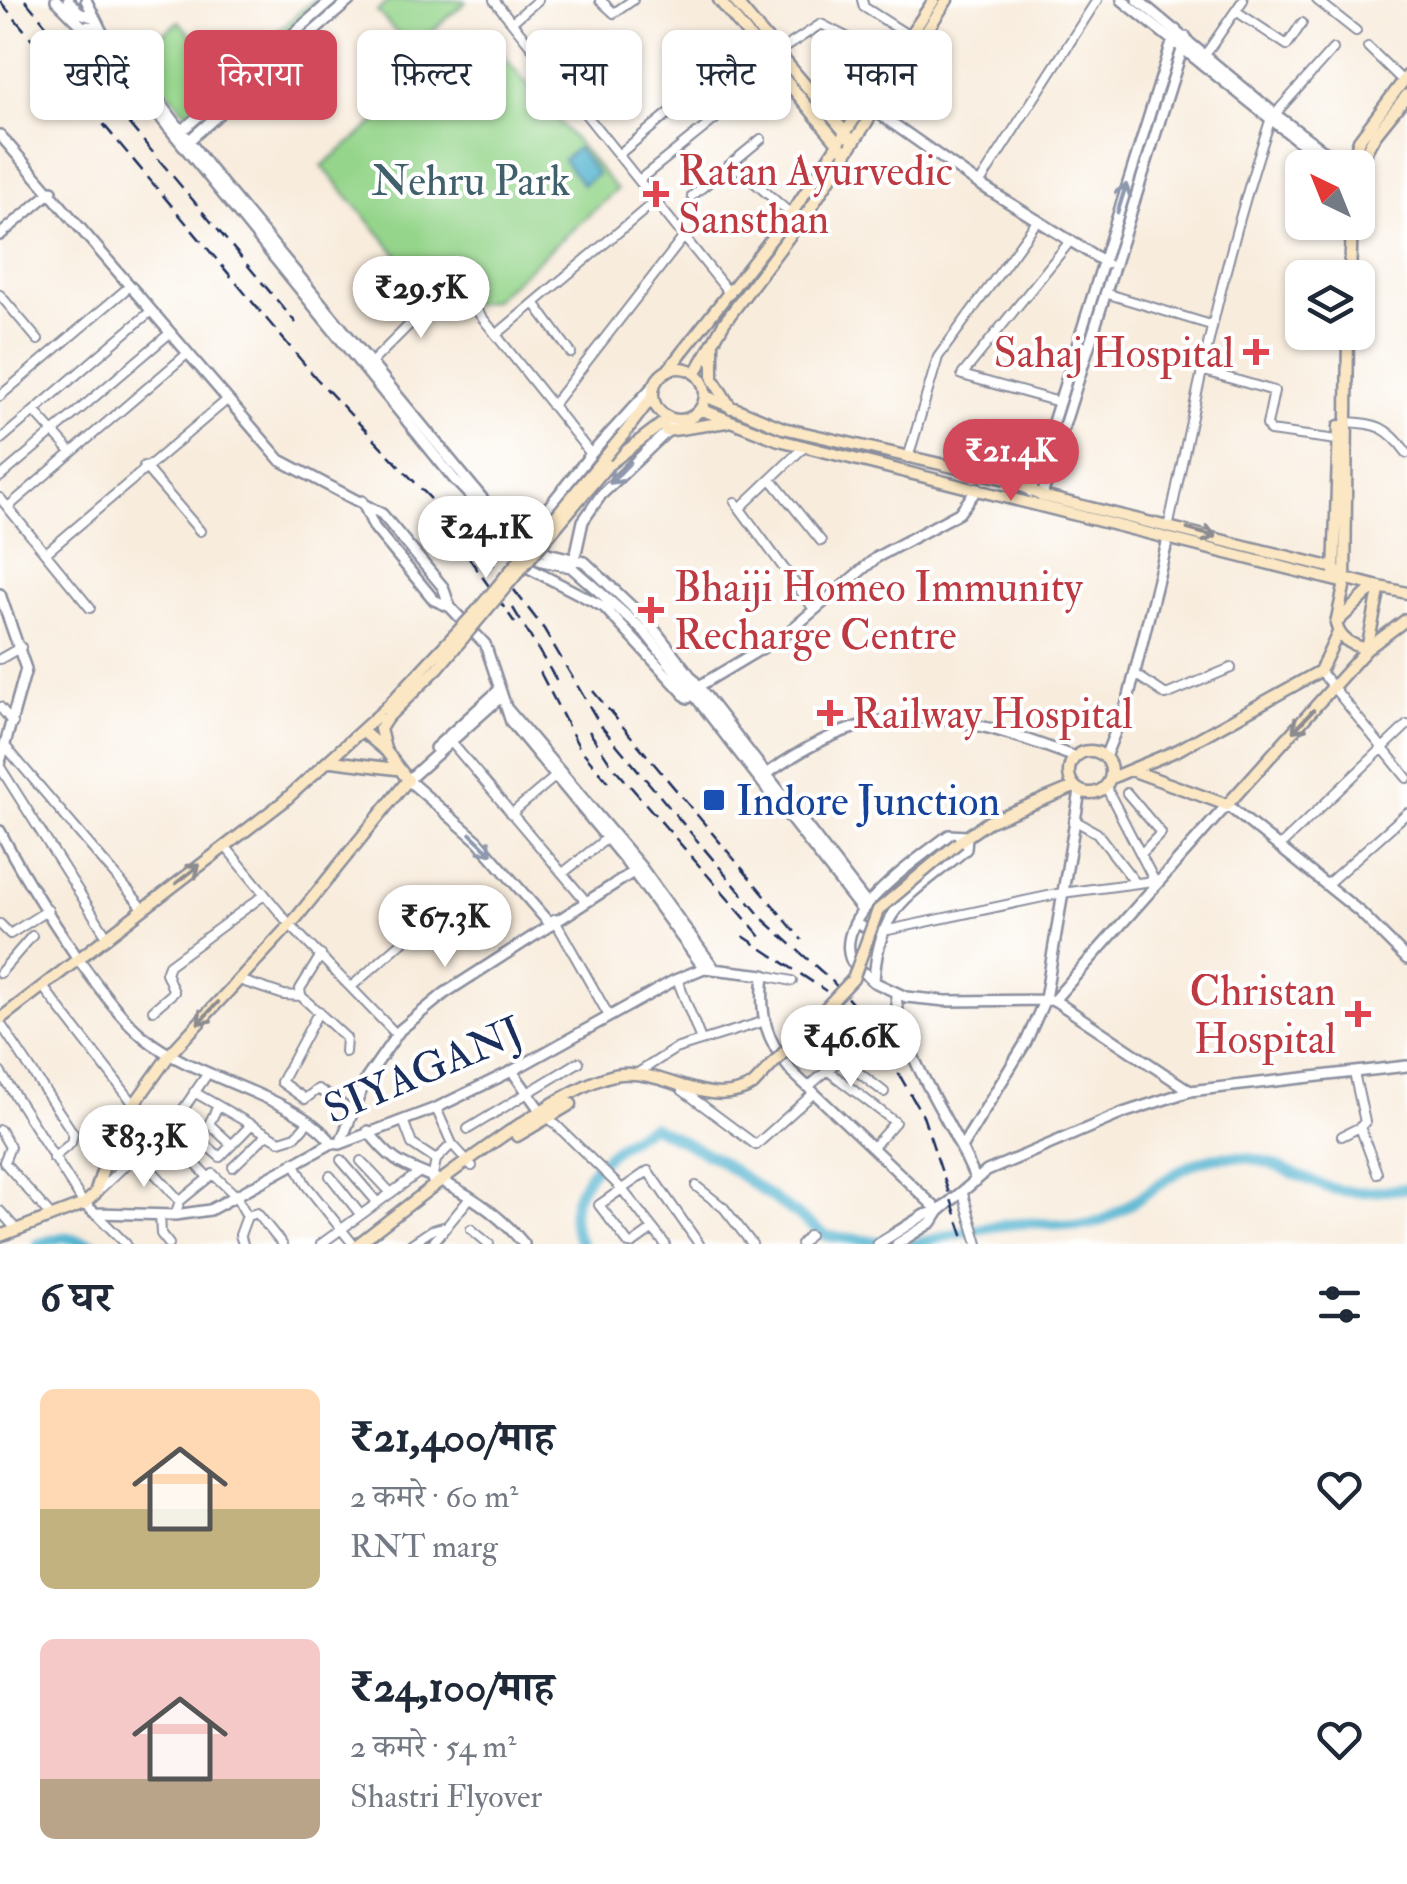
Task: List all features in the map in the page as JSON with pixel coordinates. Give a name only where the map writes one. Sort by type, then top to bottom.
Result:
[{"type":"main road","points":[[719,0],[742,30]]},
{"type":"main road","points":[[734,0],[759,30]]},
{"type":"main road","points":[[916,30],[934,0]]},
{"type":"main road","points":[[927,30],[947,0]]},
{"type":"main road","points":[[695,374],[714,339],[846,146],[845,133],[791,68]]},
{"type":"main road","points":[[1356,150],[1359,140],[1405,78]]},
{"type":"main road","points":[[791,88],[846,146]]},
{"type":"main road","points":[[1364,150],[1407,94]]},
{"type":"main road","points":[[845,133],[854,120]]},
{"type":"main road","points":[[386,751],[380,729],[386,714],[624,434],[668,370],[867,120]]},
{"type":"main road","points":[[714,339],[714,379],[732,410]]},
{"type":"main road","points":[[1339,577],[1337,440],[1344,350]]},
{"type":"main road","points":[[356,1244],[440,1182],[597,1083],[657,1075],[719,1096],[753,1085],[853,979],[878,910],[963,839],[988,822],[1077,789],[1094,793],[1108,782],[1178,750],[1320,671],[1337,628],[1346,350]]},
{"type":"main road","points":[[668,370],[679,368],[695,374],[705,396],[782,428],[1010,480],[1339,577]]},
{"type":"main road","points":[[653,392],[671,424]]},
{"type":"main road","points":[[0,1021],[331,761],[438,668],[608,465],[633,444],[700,409],[705,396]]},
{"type":"main road","points":[[700,409],[805,446],[1404,593]]},
{"type":"main road","points":[[671,424],[728,422]]},
{"type":"main road","points":[[1337,628],[1378,587]]},
{"type":"main road","points":[[1367,649],[1378,587]]},
{"type":"main road","points":[[1131,770],[1227,805],[1367,649],[1407,619]]},
{"type":"main road","points":[[1337,628],[1367,649]]},
{"type":"main road","points":[[362,731],[386,751],[402,775]]},
{"type":"main road","points":[[1077,789],[1069,772],[1075,758],[1087,751],[1105,758],[1108,782]]},
{"type":"main road","points":[[331,761],[402,775]]},
{"type":"main road","points":[[0,1236],[84,1204],[95,1194],[114,1132],[170,1054],[290,925],[402,775]]},
{"type":"main road","points":[[369,1244],[440,1182]]},
{"type":"street","points":[[56,0],[82,26],[97,30]]},
{"type":"street","points":[[68,0],[80,13],[92,17]]},
{"type":"street","points":[[86,0],[100,30]]},
{"type":"street","points":[[178,145],[185,134],[332,0]]},
{"type":"street","points":[[185,134],[350,0]]},
{"type":"street","points":[[512,22],[538,0]]},
{"type":"street","points":[[600,0],[614,13],[633,0]]},
{"type":"street","points":[[862,0],[864,7],[901,30]]},
{"type":"street","points":[[978,184],[1097,0]]},
{"type":"street","points":[[1122,0],[1174,34]]},
{"type":"street","points":[[1138,0],[1310,150]]},
{"type":"street","points":[[1203,57],[1243,0]]},
{"type":"street","points":[[1317,0],[1356,31]]},
{"type":"street","points":[[496,1],[730,294]]},
{"type":"street","points":[[1236,11],[1286,45],[1302,22]]},
{"type":"street","points":[[1037,491],[1059,402],[1174,34]]},
{"type":"street","points":[[1037,491],[1105,294],[1184,42]]},
{"type":"street","points":[[1368,48],[1405,78]]},
{"type":"street","points":[[1169,524],[1211,325],[1244,198],[1272,118],[1333,49]]},
{"type":"street","points":[[164,106],[366,368]]},
{"type":"street","points":[[1272,118],[1323,150]]},
{"type":"street","points":[[618,155],[662,119]]},
{"type":"street","points":[[159,120],[485,508],[521,542],[574,562],[644,631],[699,706],[765,776]]},
{"type":"street","points":[[639,180],[714,120]]},
{"type":"street","points":[[887,120],[978,184],[1113,266]]},
{"type":"street","points":[[0,134],[280,460],[362,501],[374,526],[434,600],[450,607],[489,650],[510,722],[606,838],[637,869]]},
{"type":"street","points":[[692,196],[761,140]]},
{"type":"street","points":[[733,164],[791,214]]},
{"type":"street","points":[[0,235],[52,192]]},
{"type":"street","points":[[496,335],[654,202]]},
{"type":"street","points":[[908,458],[938,357],[1038,220]]},
{"type":"street","points":[[552,406],[683,238]]},
{"type":"street","points":[[1059,402],[962,375],[1071,240]]},
{"type":"street","points":[[366,368],[453,281],[590,454]]},
{"type":"street","points":[[0,396],[130,286]]},
{"type":"street","points":[[1105,294],[1211,325]]},
{"type":"street","points":[[0,295],[38,340]]},
{"type":"street","points":[[534,304],[571,353]]},
{"type":"street","points":[[0,440],[151,311]]},
{"type":"street","points":[[0,477],[170,333]]},
{"type":"street","points":[[8,508],[187,354]]},
{"type":"street","points":[[1202,370],[1274,391],[1267,425],[1270,431],[1337,440]]},
{"type":"street","points":[[521,542],[590,454],[653,392]]},
{"type":"street","points":[[47,552],[144,466],[227,400]]},
{"type":"street","points":[[35,412],[71,452]]},
{"type":"street","points":[[1344,422],[1377,422],[1392,433],[1407,454]]},
{"type":"street","points":[[574,562],[580,530],[601,495],[671,424]]},
{"type":"street","points":[[805,446],[738,505],[813,608]]},
{"type":"street","points":[[144,466],[200,531]]},
{"type":"street","points":[[771,479],[821,541]]},
{"type":"street","points":[[686,688],[735,668],[786,634],[878,557],[959,513],[978,488]]},
{"type":"street","points":[[0,498],[90,608]]},
{"type":"street","points":[[1105,758],[1134,674],[1168,538]]},
{"type":"street","points":[[525,566],[604,607],[686,688],[765,776],[863,906]]},
{"type":"street","points":[[0,594],[21,647],[25,682],[0,765],[108,938]]},
{"type":"street","points":[[0,659],[21,647]]},
{"type":"street","points":[[1134,674],[1166,696],[1231,668]]},
{"type":"street","points":[[1320,671],[1407,778]]},
{"type":"street","points":[[402,775],[451,742],[501,693]]},
{"type":"street","points":[[402,775],[501,693]]},
{"type":"street","points":[[0,707],[13,724]]},
{"type":"street","points":[[506,708],[637,869],[709,968],[792,981]]},
{"type":"street","points":[[765,776],[809,746],[851,726],[900,717],[972,722],[1075,758]]},
{"type":"street","points":[[1279,847],[1407,725]]},
{"type":"street","points":[[451,742],[585,900]]},
{"type":"street","points":[[6,747],[144,909]]},
{"type":"street","points":[[402,775],[478,841],[552,921],[609,1016]]},
{"type":"street","points":[[511,814],[556,776]]},
{"type":"street","points":[[1108,782],[1141,854],[1158,880]]},
{"type":"street","points":[[1050,1000],[1077,789]]},
{"type":"street","points":[[1127,792],[1162,832],[1141,854]]},
{"type":"street","points":[[962,1146],[1050,1000],[1227,805],[1326,885],[1407,959]]},
{"type":"street","points":[[1326,885],[1407,813]]},
{"type":"street","points":[[1074,820],[1097,833],[1135,882]]},
{"type":"street","points":[[0,830],[81,960],[128,1021],[170,1054],[309,1122],[336,1143],[366,1079],[396,1034],[445,992],[637,869]]},
{"type":"street","points":[[874,982],[880,932],[888,915],[966,849],[963,839],[949,836],[863,906],[848,956],[874,982],[896,993],[946,1001],[1050,1000],[1190,1091]]},
{"type":"street","points":[[563,873],[606,838]]},
{"type":"street","points":[[225,846],[290,925],[396,1034]]},
{"type":"street","points":[[855,924],[880,932],[973,916],[1062,893],[1158,880]]},
{"type":"street","points":[[153,1010],[174,992],[166,973],[168,965],[264,896]]},
{"type":"street","points":[[0,924],[12,934],[48,910]]},
{"type":"street","points":[[351,987],[423,925]]},
{"type":"street","points":[[0,973],[32,936]]},
{"type":"street","points":[[301,996],[300,990],[321,955]]},
{"type":"street","name":"SIYAGANJ","points":[[96,1213],[175,1215],[210,1210],[336,1143],[436,1108],[512,1071],[677,979],[709,968]]},
{"type":"street","points":[[764,975],[762,1022],[772,1046],[811,1090],[938,1211]]},
{"type":"street","points":[[677,979],[700,1040]]},
{"type":"street","points":[[239,980],[284,995],[301,996],[346,1038],[345,1052]]},
{"type":"street","points":[[44,988],[134,1104]]},
{"type":"street","points":[[896,993],[897,1021],[976,1181]]},
{"type":"street","points":[[319,1010],[281,1082],[305,1099],[318,1088],[353,1111]]},
{"type":"street","points":[[0,1021],[73,1133],[72,1143],[53,1158]]},
{"type":"street","points":[[627,1076],[655,1057],[762,1022]]},
{"type":"street","points":[[627,1076],[666,1082],[687,1092],[756,1145],[827,1070],[863,1040]]},
{"type":"street","points":[[841,1058],[884,1092]]},
{"type":"street","points":[[468,1129],[579,1062]]},
{"type":"street","points":[[878,1244],[917,1225],[993,1168],[1094,1123],[1190,1091],[1407,1066]]},
{"type":"street","points":[[827,1070],[895,1122],[873,1148]]},
{"type":"street","points":[[512,1071],[544,1115],[621,1188],[665,1244]]},
{"type":"street","points":[[95,1194],[182,1111],[208,1073]]},
{"type":"street","points":[[1342,1136],[1364,1122],[1354,1073]]},
{"type":"street","points":[[1,1078],[84,1204],[126,1244]]},
{"type":"street","points":[[194,1092],[267,1134],[288,1140],[309,1122]]},
{"type":"street","points":[[218,1106],[210,1124],[232,1145]]},
{"type":"street","points":[[436,1108],[452,1144],[470,1164]]},
{"type":"street","points":[[148,1166],[190,1131],[192,1121],[182,1111]]},
{"type":"street","points":[[403,1120],[412,1144],[436,1160],[440,1182]]},
{"type":"street","points":[[190,1131],[218,1157],[251,1125]]},
{"type":"street","points":[[1360,1127],[1377,1173]]},
{"type":"street","points":[[0,1130],[10,1145],[4,1162],[52,1216]]},
{"type":"street","points":[[368,1130],[398,1165],[470,1198],[524,1244]]},
{"type":"street","points":[[233,1166],[267,1134]]},
{"type":"street","points":[[176,1143],[208,1176]]},
{"type":"street","points":[[436,1160],[452,1144]]},
{"type":"street","points":[[137,1154],[180,1201]]},
{"type":"street","points":[[341,1160],[377,1202]]},
{"type":"street","points":[[361,1161],[391,1192]]},
{"type":"street","points":[[294,1162],[306,1184],[356,1244]]},
{"type":"street","points":[[654,1229],[630,1244],[599,1205],[648,1170],[699,1244]]},
{"type":"street","points":[[320,1244],[417,1174]]},
{"type":"street","points":[[175,1215],[180,1201],[208,1176],[217,1175],[247,1216],[240,1235],[244,1244]]},
{"type":"street","points":[[330,1176],[360,1214]]},
{"type":"street","points":[[696,1186],[724,1208],[752,1244]]},
{"type":"street","points":[[963,1194],[978,1243]]},
{"type":"street","points":[[432,1244],[470,1198]]},
{"type":"street","points":[[0,1211],[17,1230]]},
{"type":"street","points":[[247,1216],[258,1214],[282,1244]]},
{"type":"street","points":[[160,1215],[161,1234],[168,1244]]},
{"type":"street","points":[[897,1244],[917,1225]]},
{"type":"street","points":[[411,1244],[432,1230],[447,1226]]},
{"type":"street","points":[[471,1230],[489,1244]]},
{"type":"street","points":[[801,1244],[809,1235]]},
{"type":"green space","points":[[314,0],[336,0],[301,30],[279,30]]},
{"type":"green space","points":[[390,0],[466,2],[433,30],[394,30],[377,11]]},
{"type":"green space","points":[[179,21],[187,30],[184,110],[164,87],[164,34]]},
{"type":"green space","name":"Nehru Park","points":[[506,59],[526,83],[526,120],[558,120],[617,190],[492,301],[442,307],[322,166],[378,120],[506,120]]},
{"type":"water","points":[[577,148],[597,174],[583,185],[563,160]]},
{"type":"waterway","points":[[582,1244],[574,1226],[579,1190],[604,1159],[652,1126],[717,1159],[827,1236],[900,1244]]},
{"type":"waterway","points":[[914,1244],[1004,1225],[1092,1224],[1191,1165],[1222,1157],[1263,1161],[1344,1191],[1407,1188]]},
{"type":"waterway","points":[[38,1244],[63,1237],[94,1244]]},
{"type":"railway","points":[[25,0],[296,323]]},
{"type":"railway","points":[[0,1],[316,378],[501,573],[544,629],[601,726],[764,920],[832,981],[869,1022],[923,1116],[966,1244]]},
{"type":"railway","points":[[469,558],[515,623]]},
{"type":"railway","points":[[513,608],[557,681]]},
{"type":"railway","points":[[540,672],[579,747],[608,782]]},
{"type":"railway","points":[[593,691],[802,940]]},
{"type":"railway","points":[[589,731],[611,764],[762,938]]},
{"type":"railway","points":[[743,936],[826,991]]},
{"type":"place","name":"Ratan Ayurvedic Sansthan","points":[[656,194]]},
{"type":"place","name":"Sahaj Hospital","points":[[1256,352]]},
{"type":"place","name":"Bhaiji Homeo Immunity Recharge Centre","points":[[651,610]]},
{"type":"place","name":"Railway Hospital","points":[[830,713]]},
{"type":"place","name":"Indore Junction","points":[[714,800]]},
{"type":"place","name":"Christan Hospital","points":[[1358,1014]]}]
